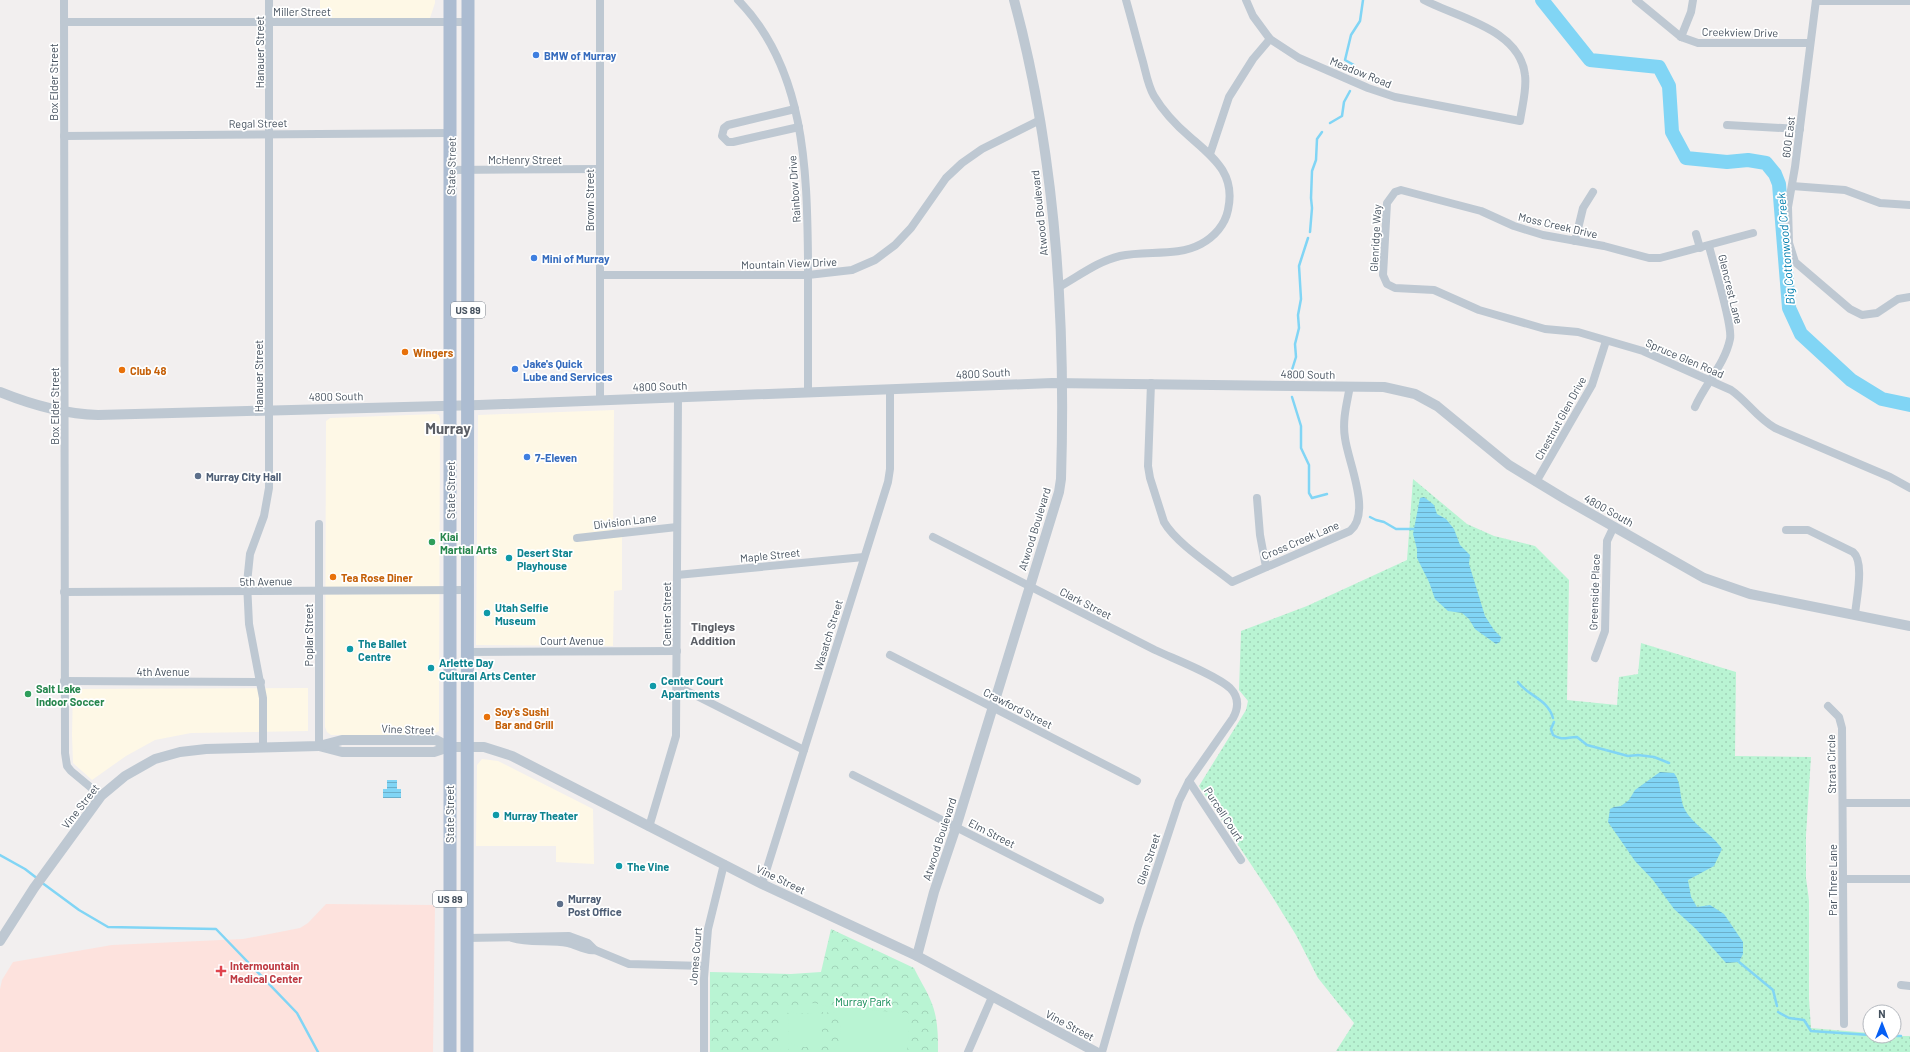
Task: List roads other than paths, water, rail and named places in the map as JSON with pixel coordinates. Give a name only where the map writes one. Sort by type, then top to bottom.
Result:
[{"type":"main road","name":"State Street","points":[[450,0],[450,1052]]},
{"type":"main road","name":"State Street","points":[[467,1052],[468,0]]},
{"type":"street","name":"Box Elder Street","points":[[64,0],[64,681],[66,760],[71,771],[101,796]]},
{"type":"street","name":"Hanauer Street","points":[[263,747],[261,682],[249,624],[247,592],[250,554],[264,516],[268,496],[270,134],[269,0]]},
{"type":"street","name":"Brown Street","points":[[600,0],[600,400]]},
{"type":"street","name":"Rainbow Drive","points":[[738,0],[756,20],[771,42],[787,81],[799,127],[806,178],[808,393]]},
{"type":"street","name":"Atwood Boulevard","points":[[917,956],[934,892],[956,827],[1059,492],[1062,460],[1059,287],[1052,208],[1040,120],[1026,46],[1014,0]]},
{"type":"street","points":[[1059,287],[1100,262],[1119,256],[1135,253],[1189,249],[1200,245],[1212,236],[1222,225],[1227,215],[1230,193],[1227,179],[1223,170],[1210,154],[1174,122],[1153,95],[1147,79],[1126,0]]},
{"type":"street","name":"Meadow Road","points":[[1246,0],[1253,16],[1270,39],[1300,58],[1382,93],[1520,121],[1525,77],[1520,58],[1513,46],[1497,34],[1424,0]]},
{"type":"street","name":"Creekview Drive","points":[[1636,0],[1680,37],[1698,43],[1810,43]]},
{"type":"street","points":[[1680,37],[1691,12],[1693,0]]},
{"type":"street","points":[[1816,0],[1910,1]]},
{"type":"street","name":"600 East","points":[[1816,0],[1800,129],[1788,208],[1789,243],[1795,262],[1850,309],[1862,315],[1877,313],[1898,299],[1910,297]]},
{"type":"street","name":"Miller Street","points":[[64,22],[468,22]]},
{"type":"street","points":[[1210,154],[1229,96],[1253,59],[1270,39]]},
{"type":"street","points":[[795,109],[728,125],[724,128],[722,136],[728,142],[733,142],[799,127]]},
{"type":"street","name":"Mountain View Drive","points":[[600,275],[808,275],[852,270],[880,257],[904,237],[940,186],[962,162],[982,149],[1040,120]]},
{"type":"street","points":[[1727,124],[1800,129]]},
{"type":"street","name":"Regal Street","points":[[64,136],[451,133]]},
{"type":"street","name":"McHenry Street","points":[[450,170],[600,170]]},
{"type":"street","points":[[1792,186],[1845,190],[1880,203],[1910,204]]},
{"type":"street","name":"Moss Creek Drive","points":[[1393,195],[1398,191],[1408,191],[1486,213],[1520,228],[1653,259],[1709,246],[1753,233]]},
{"type":"street","points":[[1574,241],[1583,208],[1593,192]]},
{"type":"street","name":"Glenridge Way","points":[[1387,284],[1383,272],[1386,207],[1393,195]]},
{"type":"street","points":[[1696,234],[1700,248]]},
{"type":"street","name":"Glencrest Lane","points":[[1695,406],[1702,390],[1717,371],[1731,335],[1709,246]]},
{"type":"street","name":"Spruce Glen Road","points":[[1387,284],[1395,288],[1434,290],[1479,310],[1545,329],[1578,332],[1656,356],[1735,393],[1767,424],[1894,479],[1910,488]]},
{"type":"street","name":"Chestnut Glen Drive","points":[[1536,482],[1592,385],[1606,341]]},
{"type":"street","name":"4800 South","points":[[0,392],[32,405],[65,412],[98,415],[268,409],[468,405],[1061,383],[1350,386],[1394,388],[1427,400],[1447,413],[1509,465],[1704,578],[1730,589],[1910,626]]},
{"type":"street","name":"Cross Creek Lane","points":[[1151,384],[1148,466],[1150,478],[1164,522],[1182,542],[1232,582],[1350,531],[1355,527],[1358,519],[1357,487],[1344,437],[1344,415],[1350,386]]},
{"type":"street","name":"Wasatch Street","points":[[762,884],[890,473],[890,390]]},
{"type":"street","name":"Center Street","points":[[649,826],[676,739],[678,398]]},
{"type":"street","points":[[1257,498],[1260,536],[1266,567]]},
{"type":"street","name":"Poplar Street","points":[[319,524],[319,746]]},
{"type":"street","name":"Greenside Place","points":[[1595,658],[1605,631],[1607,541],[1614,526]]},
{"type":"street","name":"Division Lane","points":[[577,538],[677,527]]},
{"type":"street","points":[[1786,530],[1808,530],[1853,552],[1857,556],[1859,566],[1855,615]]},
{"type":"street","name":"Clark Street","points":[[934,537],[1213,677],[1229,687]]},
{"type":"street","name":"Maple Street","points":[[677,575],[864,557]]},
{"type":"street","name":"5th Avenue","points":[[64,592],[467,590]]},
{"type":"street","name":"Court Avenue","points":[[467,652],[677,651]]},
{"type":"street","name":"Crawford Street","points":[[890,655],[1137,781]]},
{"type":"street","name":"4th Avenue","points":[[64,681],[261,682]]},
{"type":"street","points":[[676,686],[804,750]]},
{"type":"street","name":"Glen Street","points":[[1102,1052],[1141,916],[1173,816],[1189,780],[1236,713],[1238,703],[1229,687]]},
{"type":"street","name":"Strata Circle","points":[[1828,706],[1839,717],[1842,728],[1843,803]]},
{"type":"street","name":"Vine Street","points":[[0,940],[34,888],[101,796],[124,776],[155,759],[168,755],[206,749],[263,747],[319,746],[342,752],[434,752],[449,747],[491,749],[512,756],[762,884],[917,956],[1096,1052]]},
{"type":"street","name":"Elm Street","points":[[853,775],[1100,900]]},
{"type":"street","name":"Purcell Court","points":[[1189,780],[1241,860]]},
{"type":"street","points":[[1843,803],[1910,802]]},
{"type":"street","name":"Par Three Lane","points":[[1843,803],[1844,1024]]},
{"type":"street","name":"Jones Court","points":[[704,1052],[704,966],[711,912],[724,864]]},
{"type":"street","points":[[1843,879],[1910,879]]},
{"type":"street","points":[[466,938],[512,938],[524,942],[567,942],[590,951],[595,950],[629,964],[704,966]]},
{"type":"street","points":[[1901,985],[1910,986]]},
{"type":"street","points":[[968,1052],[992,997]]},
{"type":"water","points":[[1424,497],[1434,505],[1437,514],[1446,519],[1454,529],[1460,545],[1470,555],[1469,564],[1485,616],[1494,630],[1501,637],[1500,642],[1496,644],[1475,629],[1469,619],[1462,613],[1448,611],[1435,599],[1429,582],[1417,558],[1417,549],[1413,534],[1420,498]]},
{"type":"water","points":[[1660,772],[1674,773],[1677,777],[1684,808],[1692,820],[1713,838],[1722,849],[1714,866],[1688,880],[1691,897],[1697,907],[1710,905],[1724,914],[1743,942],[1743,954],[1739,962],[1726,963],[1696,929],[1674,909],[1653,880],[1635,861],[1608,822],[1610,809],[1621,806],[1629,800],[1635,790]]},
{"type":"water","points":[[387,780],[397,780],[397,789],[401,789],[401,798],[383,798],[383,789],[387,789]]},
{"type":"waterway","points":[[1355,71],[1354,65],[1345,60],[1351,35],[1360,21],[1363,0]]},
{"type":"waterway","name":"Big Cottonwood Creek","points":[[1542,0],[1590,60],[1659,67],[1669,86],[1672,132],[1686,158],[1727,162],[1748,160],[1766,163],[1775,174],[1779,184],[1789,308],[1801,334],[1851,380],[1882,399],[1910,405]]},
{"type":"waterway","points":[[1330,123],[1342,116],[1344,102],[1350,91]]},
{"type":"waterway","points":[[1310,232],[1312,208],[1312,171],[1316,160],[1317,139],[1322,132]]},
{"type":"waterway","points":[[1291,373],[1296,357],[1295,344],[1299,328],[1298,315],[1301,299],[1299,266],[1308,238]]},
{"type":"waterway","points":[[1292,397],[1301,426],[1301,448],[1309,465],[1309,493],[1312,498],[1327,494]]},
{"type":"waterway","points":[[1370,517],[1384,522],[1396,529],[1414,529]]},
{"type":"waterway","points":[[1518,682],[1522,687],[1547,706],[1553,718]]},
{"type":"waterway","points":[[1554,722],[1551,729],[1553,735],[1556,737],[1577,737],[1587,745],[1628,756],[1638,755],[1654,757],[1669,763]]},
{"type":"waterway","points":[[0,855],[25,869],[38,879]]},
{"type":"waterway","points":[[41,882],[79,910],[108,927],[216,929],[297,1013],[318,1052]]},
{"type":"waterway","points":[[1739,962],[1773,990],[1777,1006]]},
{"type":"waterway","points":[[1778,1012],[1789,1018],[1804,1020],[1811,1031],[1862,1034]]},
{"type":"place","name":"BMW of Murray","points":[[536,55]]},
{"type":"place","name":"Mini of Murray","points":[[534,258]]},
{"type":"place","name":"Wingers","points":[[405,352]]},
{"type":"place","name":"Jake's Quick Lube and Services","points":[[515,369]]},
{"type":"place","name":"Club 48","points":[[122,370]]},
{"type":"place","name":"7-Eleven","points":[[527,457]]},
{"type":"place","name":"Murray City Hall","points":[[198,476]]},
{"type":"place","name":"Kiai Martial Arts","points":[[432,542]]},
{"type":"place","name":"Desert Star Playhouse","points":[[509,558]]},
{"type":"place","name":"Tea Rose Diner","points":[[333,577]]},
{"type":"place","name":"Utah Selfie Museum","points":[[487,613]]},
{"type":"place","name":"The Ballet Centre","points":[[350,649]]},
{"type":"place","name":"Arlette Day Cultural Arts Center","points":[[431,668]]},
{"type":"place","name":"Center Court Apartments","points":[[653,686]]},
{"type":"place","name":"Salt Lake Indoor Soccer","points":[[28,694]]},
{"type":"place","name":"Soy's Sushi Bar and Grill","points":[[487,717]]},
{"type":"place","name":"Murray Theater","points":[[496,815]]},
{"type":"place","name":"The Vine","points":[[619,866]]},
{"type":"place","name":"Murray Post Office","points":[[560,904]]},
{"type":"place","name":"Intermountain Medical Center","points":[[221,971]]},
{"type":"district","name":"Murray","points":[[448,428]]},
{"type":"district","name":"Tingleys Addition","points":[[713,633]]},
{"type":"park label","name":"Murray Park","points":[[863,1001]]}]
